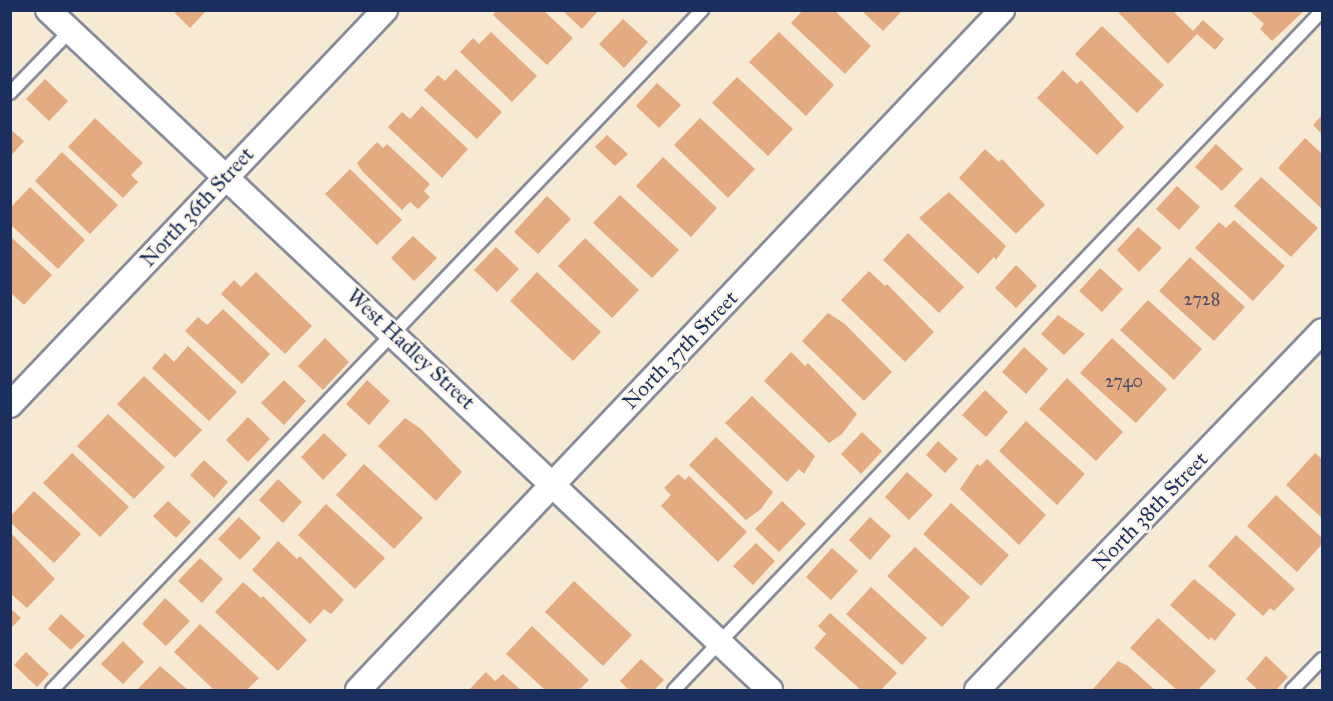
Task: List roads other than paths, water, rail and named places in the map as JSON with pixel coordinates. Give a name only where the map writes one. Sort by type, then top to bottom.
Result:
[{"type":"street","name":"West Hadley Street","points":[[48,10],[554,483],[770,690]]},
{"type":"street","name":"North 36th Street","points":[[10,405],[384,10]]},
{"type":"street","name":"North 37th Street","points":[[358,690],[1002,10]]},
{"type":"street","name":"North 38th Street","points":[[977,690],[1323,331]]},
{"type":"lane","points":[[52,690],[702,10]]},
{"type":"lane","points":[[674,690],[1323,10]]},
{"type":"lane","points":[[10,93],[70,32]]},
{"type":"lane","points":[[1292,690],[1323,659]]}]
